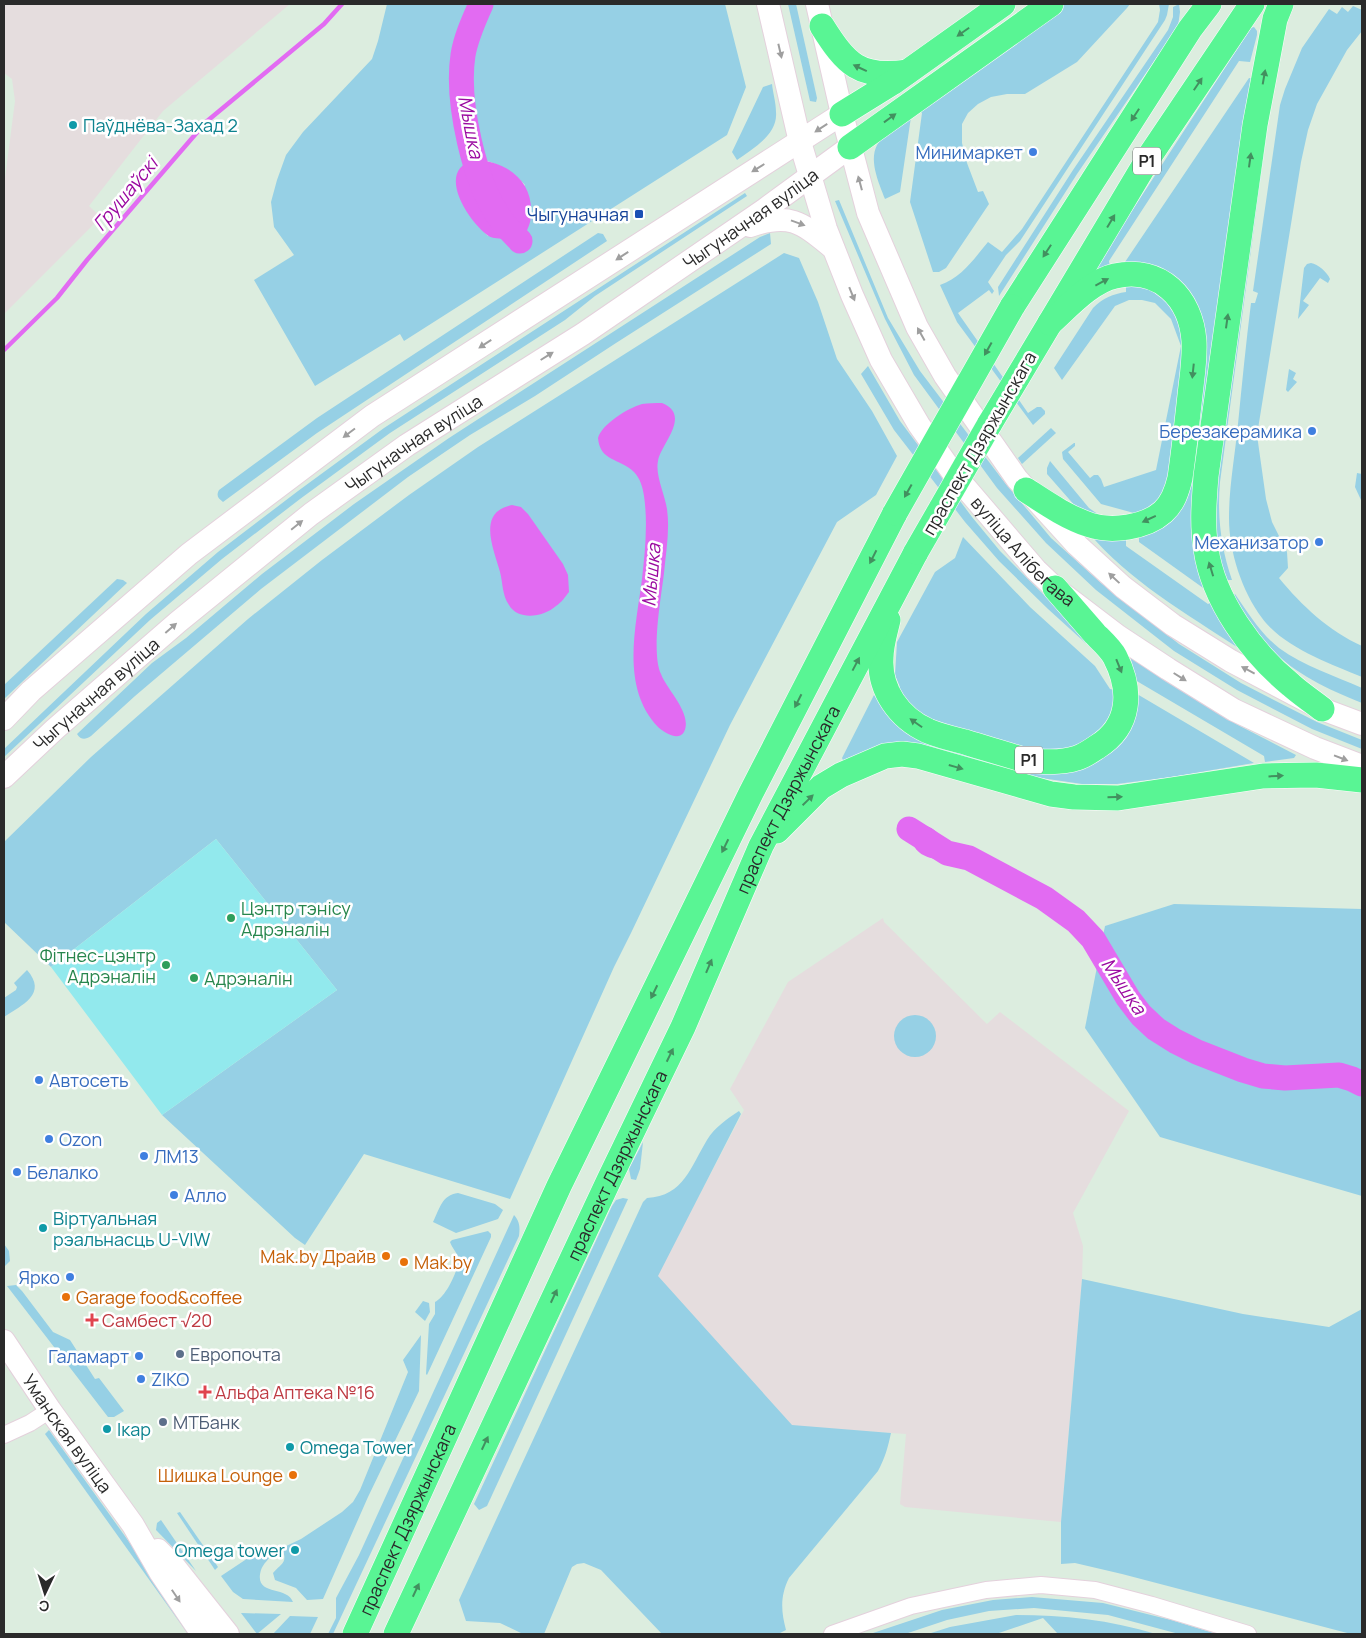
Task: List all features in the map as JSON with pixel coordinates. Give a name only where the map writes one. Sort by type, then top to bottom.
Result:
[{"type":"main road","name":"вуліца Алібегава","points":[[768,4],[800,142],[826,229],[881,360],[919,425],[953,473],[1036,570],[1055,588],[1125,640],[1168,670],[1234,710],[1315,748],[1362,766]]},
{"type":"main road","points":[[842,114],[907,72],[1003,4]]},
{"type":"main road","points":[[850,147],[1051,4]]},
{"type":"main road","points":[[1190,4],[1190,29]]},
{"type":"main road","name":"праспект Дзяржынскага","points":[[355,1634],[559,1186],[751,793],[895,513],[1012,307],[1190,29],[1210,4]]},
{"type":"main road","name":"праспект Дзяржынскага","points":[[396,1634],[608,1180],[683,1027],[760,846],[894,591],[1044,332],[1151,154],[1252,4]]},
{"type":"main road","points":[[1281,4],[1275,19],[1255,125],[1206,476],[1204,531],[1206,551],[1218,590],[1230,614],[1248,640],[1290,685],[1322,709]]},
{"type":"main road","points":[[820,15],[845,58],[860,69],[875,74],[907,72]]},
{"type":"main road","points":[[820,15],[842,114],[868,213],[917,327],[945,376],[1004,462],[1026,490],[1078,545],[1123,587],[1173,625],[1231,661],[1322,709],[1362,724]]},
{"type":"main road","name":"Чыгуначная вуліца","points":[[4,719],[31,691],[189,554],[372,416],[842,114]]},
{"type":"main road","name":"Чыгуначная вуліца","points":[[4,777],[55,729],[178,622],[311,514],[407,445],[583,334],[734,231],[850,147]]},
{"type":"main road","points":[[734,231],[765,221],[781,219],[794,221],[806,226],[834,248]]},
{"type":"main road","points":[[1026,490],[1060,511],[1092,526],[1120,528],[1148,521],[1162,513],[1175,494],[1180,478],[1194,363],[1191,323],[1188,311],[1181,298],[1170,287],[1156,279],[1142,275],[1114,276],[1100,283],[1082,294],[1044,332]]},
{"type":"main road","name":"Р1","points":[[894,591],[882,644],[881,668],[883,683],[889,697],[901,712],[928,731],[1021,759],[1036,762],[1053,762],[1078,758],[1110,739],[1119,726],[1125,712],[1127,699],[1126,685],[1114,655],[1055,588]]},
{"type":"main road","points":[[760,846],[821,787],[867,762],[885,756],[902,754],[918,756],[1051,794],[1074,797],[1118,798],[1271,776],[1316,775],[1362,780]]},
{"type":"main road","name":"Уманская вуліца","points":[[4,1341],[50,1410],[133,1525],[160,1572],[202,1634]]},
{"type":"main road","name":"Уманская вуліца","points":[[133,1525],[174,1566],[228,1634]]},
{"type":"street","points":[[4,1435],[30,1423],[50,1410]]},
{"type":"street","points":[[832,1634],[911,1606],[986,1590],[1041,1585],[1095,1590],[1248,1634]]},
{"type":"shaded area","points":[[4,4],[290,4],[163,111],[89,206],[101,217],[4,314],[4,186],[15,101],[12,79],[4,73]]},
{"type":"shaded area","points":[[387,4],[725,4],[746,87],[727,135],[404,341],[400,334],[315,386],[254,280],[294,255],[274,227],[271,202],[286,155],[303,132],[372,59]],"holes":[[[484,160],[512,173],[525,185],[488,236],[470,216]]]},
{"type":"shaded area","points":[[788,4],[796,4],[817,98],[816,102],[810,101]]},
{"type":"shaded area","points":[[1064,4],[1130,4],[1077,62],[1025,94],[1007,94],[991,97],[978,104],[968,113],[962,124],[962,143],[978,192],[983,191],[989,204],[946,268],[939,272],[933,272],[910,202],[922,113],[918,109]]},
{"type":"shaded area","points":[[1159,4],[1169,4],[1165,20],[1020,241],[1006,255],[988,282],[994,291],[992,294],[989,290],[958,313],[1028,413],[1037,407],[1041,407],[1045,411],[1045,414],[1033,425],[957,322],[940,285],[961,273],[988,242],[1002,252],[1022,229],[1158,22]]},
{"type":"shaded area","points":[[1179,4],[1178,26],[1077,174],[999,296],[998,287],[1073,170],[1168,30],[1173,17],[1173,7]]},
{"type":"shaded area","points":[[1353,6],[1362,10],[1362,31],[1347,50],[1317,104],[1308,130],[1301,162],[1257,435],[1266,499],[1272,522],[1287,552],[1288,568],[1279,578],[1317,617],[1338,633],[1362,646],[1362,677],[1294,646],[1282,638],[1262,618],[1248,596],[1238,571],[1231,544],[1229,518],[1231,483],[1251,303],[1255,303],[1258,293],[1253,291],[1280,105],[1302,48],[1329,9],[1337,14],[1342,7],[1348,12]]},
{"type":"shaded area","points":[[1254,27],[1257,35],[1250,62],[1239,61],[1109,261],[1110,269],[1095,270],[1251,28]]},
{"type":"shaded area","points":[[1249,78],[1257,79],[1238,165],[1201,419],[1196,476],[1206,590],[1139,542],[1139,537],[1156,530],[1203,331],[1124,265]]},
{"type":"shaded area","points":[[772,84],[776,105],[776,120],[773,128],[757,146],[737,160],[732,152],[763,87]]},
{"type":"shaded area","points":[[1264,100],[1271,100],[1220,482],[1221,532],[1232,580],[1226,580],[1220,564],[1213,505]]},
{"type":"shaded area","points":[[911,117],[900,192],[885,199],[875,170],[874,155],[876,148],[885,136]]},
{"type":"shaded area","points":[[745,193],[747,196],[595,296],[565,320],[390,433],[300,499],[222,559],[150,620],[4,757],[4,749],[146,614],[218,552],[298,491],[384,428]]},
{"type":"shaded area","points":[[839,200],[888,318],[920,371],[1005,483],[1051,538],[1101,583],[1179,644],[1241,683],[1317,722],[1362,740],[1362,749],[1312,729],[1237,690],[1174,651],[1096,590],[1046,543],[997,488],[914,375],[885,319],[835,201]]},
{"type":"shaded area","points":[[598,233],[603,234],[607,241],[317,433],[223,502],[219,498],[219,490],[317,418]]},
{"type":"shaded area","points":[[770,233],[771,244],[535,396],[470,435],[408,477],[261,589],[91,736],[83,739],[77,734],[152,663],[186,638],[262,574],[354,504],[449,438],[760,237]]},
{"type":"shaded area","points":[[784,253],[799,258],[818,302],[837,359],[872,411],[897,456],[876,495],[837,522],[730,725],[614,967],[510,1199],[364,1154],[305,1245],[295,1238],[162,1115],[337,990],[216,839],[51,967],[4,922],[4,842],[91,757],[248,619],[322,560],[409,495],[478,447]]},
{"type":"shaded area","points":[[1311,263],[1322,269],[1330,279],[1328,283],[1320,278],[1303,301],[1309,305],[1298,319],[1304,268],[1307,264]]},
{"type":"shaded area","points":[[1126,285],[1157,290],[1185,325],[1170,492],[1136,517],[1134,513],[1101,504],[1063,459],[1062,452],[1075,443],[1075,446],[1068,452],[1090,478],[1098,475],[1104,487],[1156,470],[1181,346],[1171,319],[1155,303],[1129,300],[1115,306],[1062,380],[1054,368],[1093,308],[1108,297],[1126,292]]},
{"type":"shaded area","points":[[868,366],[900,421],[972,517],[1000,551],[1074,623],[1102,658],[999,561],[965,522],[894,430],[861,374]]},
{"type":"shaded area","points":[[1289,369],[1296,373],[1293,379],[1297,382],[1288,392],[1286,390]]},
{"type":"shaded area","points":[[1051,428],[1056,433],[1022,464],[1018,458]]},
{"type":"shaded area","points":[[1050,461],[1089,508],[1099,515],[1114,521],[1076,507],[1047,474]]},
{"type":"shaded area","points":[[1357,473],[1362,474],[1361,500],[1355,487]]},
{"type":"shaded area","points":[[1088,532],[1126,539],[1126,546],[1208,604],[1214,601],[1240,649],[1179,610],[1140,581],[1104,550]]},
{"type":"shaded area","points":[[963,537],[1030,607],[1095,666],[1110,689],[1120,691],[1121,699],[1097,741],[1051,755],[919,718],[896,689],[900,687],[895,675],[897,642],[935,572],[955,558]]},
{"type":"shaded area","points":[[117,579],[127,583],[4,699],[4,685]]},
{"type":"shaded area","points":[[1235,594],[1255,623],[1272,642],[1299,660],[1362,688],[1362,703],[1305,676],[1280,658],[1246,621],[1230,597]]},
{"type":"shaded area","points":[[1130,654],[1236,724],[1296,755],[1294,758],[1265,762],[1264,756],[1135,680]]},
{"type":"shaded area","points":[[1137,694],[1254,763],[1117,784],[1082,784],[1041,778],[934,750],[844,762],[842,758],[874,695],[887,713],[1062,771]]},
{"type":"shaded area","name":"Адрэналін","points":[[216,839],[337,990],[162,1115],[51,967]]},
{"type":"shaded area","points":[[1174,904],[1362,909],[1362,1196],[1160,1137],[1085,1028],[1105,926]]},
{"type":"shaded area","points":[[883,918],[884,922],[987,1024],[1000,1012],[1129,1111],[1073,1213],[1083,1246],[1082,1279],[1061,1522],[905,1507],[900,1504],[906,1434],[792,1426],[657,1276],[744,1110],[730,1089],[788,982]]},
{"type":"shaded area","points":[[27,970],[33,978],[34,992],[25,1003],[4,1017],[4,998],[16,990],[17,987],[14,983]]},
{"type":"shaded area","points":[[915,1015],[930,1021],[936,1036],[930,1051],[915,1057],[900,1051],[894,1036],[900,1021]]},
{"type":"shaded area","points":[[739,1111],[741,1114],[658,1276],[792,1425],[891,1433],[883,1462],[878,1471],[789,1578],[782,1604],[786,1630],[778,1634],[662,1634],[601,1570],[584,1563],[572,1567],[544,1634],[523,1634],[500,1623],[466,1621],[459,1600],[643,1202],[647,1198],[670,1192],[678,1186],[691,1169],[710,1135]]},
{"type":"shaded area","points":[[643,1142],[640,1169],[636,1180],[631,1179],[629,1169]]},
{"type":"shaded area","points":[[458,1193],[495,1204],[503,1210],[498,1219],[456,1233],[433,1222],[445,1199]]},
{"type":"shaded area","points":[[628,1199],[487,1506],[479,1510],[474,1504],[612,1206],[616,1200]]},
{"type":"shaded area","points":[[514,1215],[519,1225],[519,1236],[333,1634],[328,1634],[336,1618],[336,1598],[359,1555]]},
{"type":"shaded area","points":[[488,1231],[491,1237],[427,1375],[429,1324],[435,1314],[435,1302],[448,1288],[457,1268],[458,1257],[450,1242]]},
{"type":"shaded area","points":[[4,1244],[9,1251],[10,1261],[4,1267]]},
{"type":"shaded area","points":[[1082,1279],[1243,1314],[1329,1327],[1362,1309],[1362,1634],[1351,1634],[1075,1563],[1061,1564],[1061,1522]]},
{"type":"shaded area","points":[[16,1285],[53,1332],[70,1340],[95,1379],[99,1378],[124,1411],[114,1417],[108,1417],[7,1286]]},
{"type":"shaded area","points":[[423,1301],[429,1303],[430,1312],[425,1321],[415,1312]]},
{"type":"shaded area","points":[[421,1335],[419,1391],[368,1497],[323,1599],[307,1600],[296,1588],[275,1580],[273,1573],[284,1560],[282,1548],[301,1539],[342,1512],[353,1502],[360,1490],[408,1372],[403,1360]]},
{"type":"shaded area","points":[[49,1430],[195,1634],[188,1634],[45,1434]]},
{"type":"shaded area","points":[[180,1512],[218,1567],[215,1570],[177,1513]]},
{"type":"shaded area","points":[[161,1520],[196,1571],[156,1530],[157,1523]]},
{"type":"shaded area","points":[[266,1546],[272,1554],[261,1570],[260,1578],[262,1584],[266,1588],[290,1597],[293,1602],[243,1599],[233,1592],[221,1576]]},
{"type":"shaded area","points":[[1032,1597],[1103,1603],[1217,1634],[1179,1634],[1108,1615],[1034,1608],[989,1611],[947,1620],[905,1634],[870,1634],[942,1610],[993,1600]]},
{"type":"shaded area","points":[[241,1613],[281,1614],[257,1634]]},
{"type":"shaded area","points":[[1016,1615],[1087,1619],[1122,1625],[1156,1634],[1058,1634],[1043,1618],[996,1634],[928,1634],[950,1627]]},
{"type":"shaded area","points":[[290,1616],[318,1617],[310,1634],[273,1634]]},
{"type":"water","points":[[475,160],[498,164],[508,169],[523,183],[528,193],[531,204],[531,216],[528,229],[524,236],[514,245],[505,239],[488,236],[478,227],[458,195],[457,173],[463,165]]},
{"type":"water","points":[[662,403],[671,408],[675,422],[660,454],[657,467],[667,509],[668,525],[657,653],[661,674],[678,702],[685,718],[684,732],[678,736],[671,735],[658,727],[646,711],[639,694],[635,675],[634,636],[646,538],[643,490],[640,480],[634,472],[602,451],[598,438],[610,422],[630,409],[642,404]]},
{"type":"water","points":[[512,505],[521,507],[528,514],[563,564],[568,575],[569,592],[551,610],[538,615],[531,616],[518,613],[509,605],[504,593],[492,543],[490,532],[494,515],[501,509]]},
{"type":"water","points":[[910,825],[932,828],[950,844],[965,850],[969,856],[967,860],[934,859],[921,854],[915,848],[912,839],[906,836]]},
{"type":"waterway","name":"Грушаўскі","points":[[4,350],[57,298],[87,260],[206,122],[324,24],[342,4]]},
{"type":"waterway","name":"Мышка","points":[[481,4],[468,35],[463,55],[462,95],[465,118],[469,141],[483,186],[502,221],[520,241]]},
{"type":"waterway","name":"Мышка","points":[[909,829],[947,853],[969,858],[1044,898],[1076,921],[1093,939],[1128,998],[1141,1015],[1156,1029],[1175,1041],[1197,1052],[1263,1076],[1285,1078],[1339,1075],[1362,1084]]},
{"type":"place","name":"Паўднёва-Захад 2","points":[[73,125]]},
{"type":"place","name":"Минимаркет","points":[[1033,152]]},
{"type":"place","name":"Чыгуначная","points":[[639,214]]},
{"type":"place","name":"Березакерамика","points":[[1312,431]]},
{"type":"place","name":"Механизатор","points":[[1319,542]]},
{"type":"place","name":"Цэнтр тэнісу Адрэналін","points":[[231,918]]},
{"type":"place","name":"Фітнес-цэнтр Адрэналін","points":[[166,965]]},
{"type":"place","name":"Адрэналін","points":[[194,978]]},
{"type":"place","name":"Автосеть","points":[[39,1080]]},
{"type":"place","name":"Ozon","points":[[49,1139]]},
{"type":"place","name":"ЛМ13","points":[[144,1156]]},
{"type":"place","name":"Белалко","points":[[17,1172]]},
{"type":"place","name":"Алло","points":[[174,1195]]},
{"type":"place","name":"Віртуальная рэальнасць U-VIW","points":[[43,1228]]},
{"type":"place","name":"Маk.by Драйв","points":[[386,1256]]},
{"type":"place","name":"Mak.by","points":[[404,1262]]},
{"type":"place","name":"Ярко","points":[[70,1277]]},
{"type":"place","name":"Garage food&coffee","points":[[66,1297]]},
{"type":"place","name":"Самбест √20","points":[[92,1320]]},
{"type":"place","name":"Европочта","points":[[180,1354]]},
{"type":"place","name":"Галамарт","points":[[139,1356]]},
{"type":"place","name":"ZIKO","points":[[141,1379]]},
{"type":"place","name":"Альфа Аптека №16","points":[[205,1392]]},
{"type":"place","name":"МТБанк","points":[[163,1422]]},
{"type":"place","name":"Ікар","points":[[107,1429]]},
{"type":"place","name":"Omega Tower","points":[[290,1447]]},
{"type":"place","name":"Шишка Lounge","points":[[293,1475]]},
{"type":"place","name":"Omega tower","points":[[295,1550]]}]
